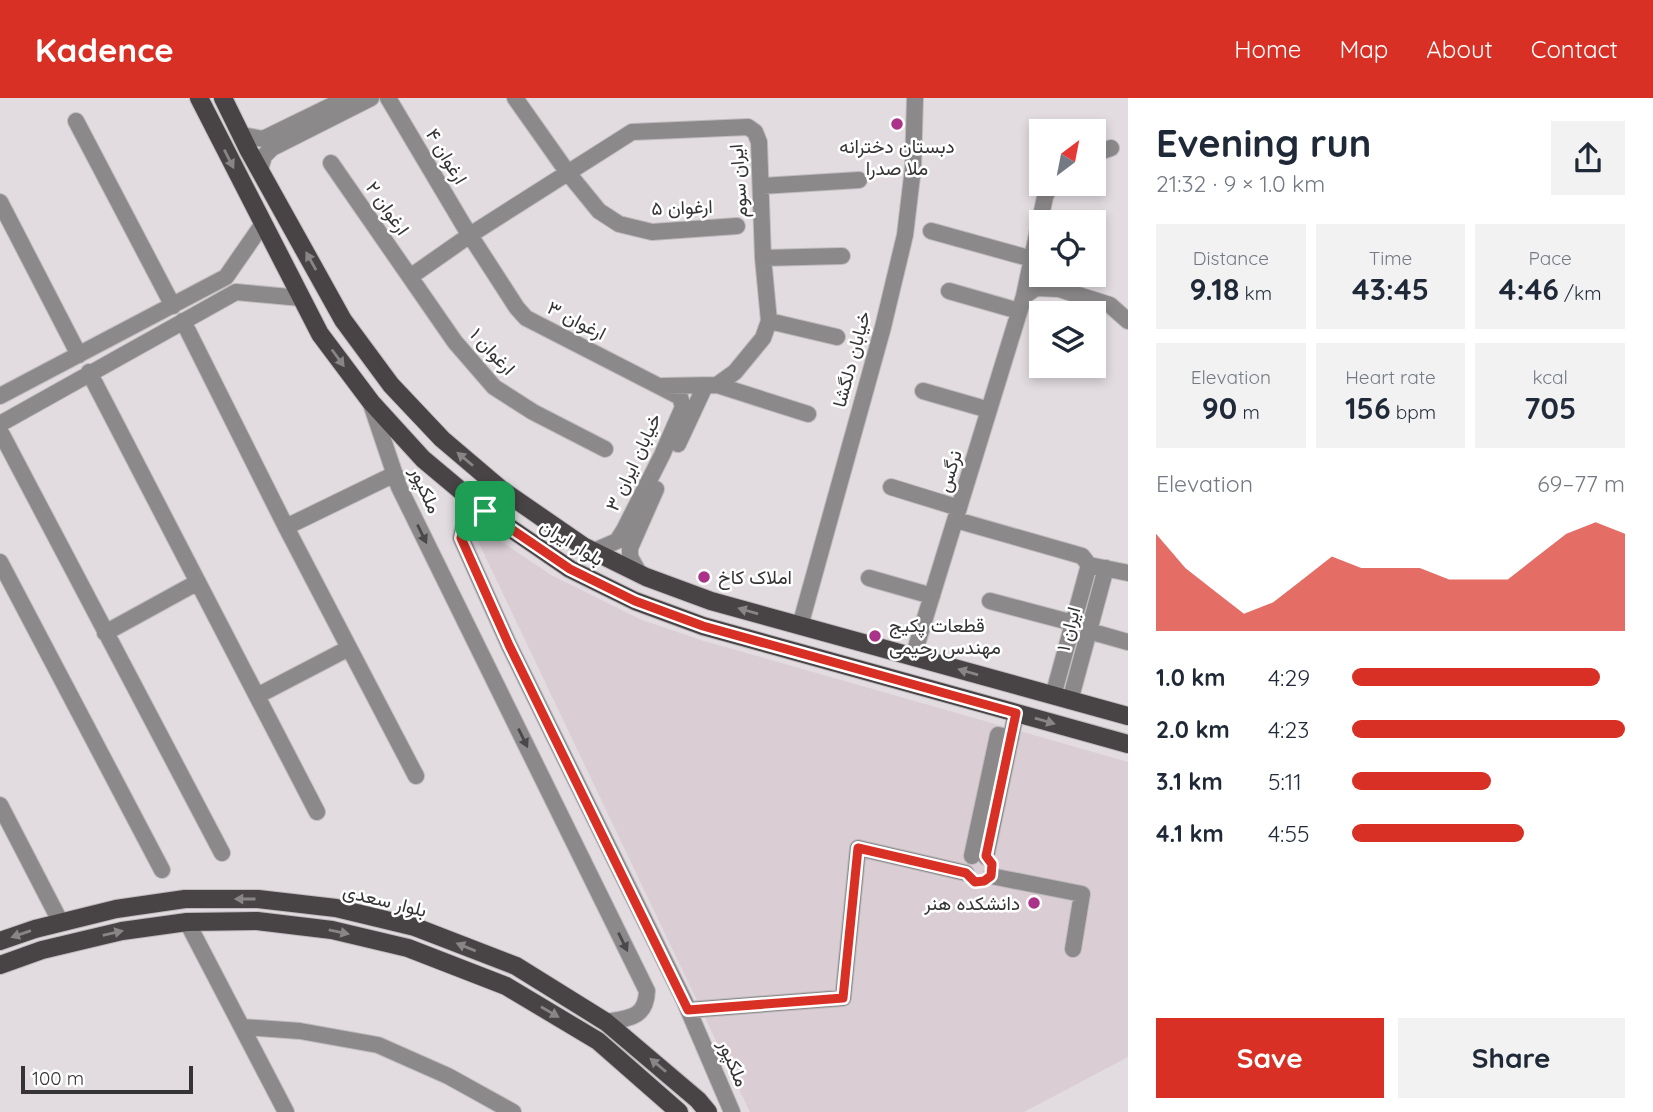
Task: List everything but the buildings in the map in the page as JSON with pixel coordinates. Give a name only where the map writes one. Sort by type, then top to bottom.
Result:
[{"type":"main road","name":"بلوار ایران","points":[[198,98],[320,334],[371,402],[423,459],[485,511],[570,569],[635,601],[703,626],[1128,744]]},
{"type":"main road","name":"بلوار ایران","points":[[223,98],[343,320],[391,385],[442,439],[502,489],[594,551],[639,573],[711,601],[1128,716]]},
{"type":"main road","name":"بلوار سعدی","points":[[0,941],[116,909],[185,899],[258,899],[336,908],[415,927],[516,966],[606,1022],[698,1100],[708,1112]]},
{"type":"main road","points":[[0,965],[42,950],[122,931],[187,922],[257,921],[332,930],[408,948],[506,986],[598,1041],[679,1112]]},
{"type":"street","points":[[242,135],[263,139],[347,98]]},
{"type":"street","points":[[260,170],[264,156],[272,148],[371,98]]},
{"type":"street","name":"ارغوان ۴","points":[[388,98],[470,235]]},
{"type":"street","name":"ارغوان ۵","points":[[515,98],[568,173],[599,211],[619,224],[652,232],[737,226]]},
{"type":"street","name":"خیابان دلگشا","points":[[800,626],[883,327],[905,235],[913,167],[915,98]]},
{"type":"street","points":[[76,121],[173,306]]},
{"type":"street","name":"ایران سوم","points":[[410,277],[470,235],[632,132],[748,127],[755,132],[759,142],[763,258],[769,321]]},
{"type":"street","points":[[1106,149],[1111,148]]},
{"type":"street","name":"ارغوان ۲","points":[[331,163],[410,277]]},
{"type":"street","points":[[761,186],[859,180]]},
{"type":"street","points":[[0,202],[79,355]]},
{"type":"street","points":[[0,397],[226,278],[262,225]]},
{"type":"street","points":[[931,231],[1029,258]]},
{"type":"street","name":"ارغوان ۳","points":[[470,235],[526,318],[667,388]]},
{"type":"street","points":[[763,258],[842,256]]},
{"type":"street","name":"نرگس","points":[[913,657],[1029,271]]},
{"type":"street","name":"ارغوان ۱","points":[[410,277],[455,342],[494,387],[533,412],[605,449]]},
{"type":"street","points":[[948,291],[1021,303],[1036,288],[1059,289],[1110,305],[1128,321]]},
{"type":"street","points":[[0,424],[236,292],[301,298]]},
{"type":"street","points":[[183,321],[286,527],[416,776]]},
{"type":"street","points":[[711,385],[735,372],[750,356],[763,338],[769,321],[837,337]]},
{"type":"street","points":[[89,372],[317,812]]},
{"type":"street","points":[[667,388],[711,385],[808,414]]},
{"type":"street","name":"خیابان ایران ۳","points":[[639,573],[629,557],[630,548],[711,385]]},
{"type":"street","name":"خیابان ایران ۳","points":[[594,551],[617,541],[662,455],[682,407],[680,397],[667,388]]},
{"type":"street","points":[[923,391],[989,410]]},
{"type":"street","name":"ملکپور","points":[[371,402],[405,499],[647,991],[647,1005],[642,1010],[630,1017],[606,1022]]},
{"type":"street","points":[[0,431],[222,853]]},
{"type":"street","points":[[286,527],[395,474]]},
{"type":"street","points":[[891,487],[958,514],[1082,556],[1089,565],[1128,573]]},
{"type":"street","name":"ملکپور","points":[[485,511],[466,516],[461,538],[509,645],[688,1010],[732,1112]]},
{"type":"street","points":[[0,562],[162,870]]},
{"type":"street","name":"ایران ۱","points":[[1062,698],[1073,623],[1089,565]]},
{"type":"street","name":"ایران ۱","points":[[1062,698],[1089,631],[1106,568]]},
{"type":"street","points":[[869,578],[932,596]]},
{"type":"street","points":[[104,633],[198,582]]},
{"type":"street","points":[[990,601],[1073,623]]},
{"type":"street","points":[[1089,631],[1128,642]]},
{"type":"street","points":[[257,696],[349,648]]},
{"type":"street","points":[[979,856],[998,735],[1011,738],[1016,713]]},
{"type":"street","points":[[0,805],[61,923]]},
{"type":"street","points":[[688,1010],[843,998],[858,848],[966,873],[972,880],[979,882],[991,876],[1082,894],[1073,949]]},
{"type":"street","points":[[966,873],[966,862],[979,856]]},
{"type":"street","points":[[979,856],[992,864],[991,876]]},
{"type":"street","points":[[187,922],[286,1112]]},
{"type":"street","points":[[242,1027],[300,1031],[379,1045],[448,1076],[509,1111]]},
{"type":"shaded area","points":[[480,527],[551,575],[642,620],[704,641],[1128,762],[1128,1057],[1024,1112],[750,1112],[474,533],[476,528]]},
{"type":"place","name":"دبستان دخترانه ملا صدرا","points":[[897,124]]},
{"type":"place","name":"املاک کاخ","points":[[704,577]]},
{"type":"place","name":"قطعات پکیج مهندس رحیمی","points":[[875,636]]},
{"type":"place","name":"دانشکده هنر","points":[[1034,903]]},
{"type":"route","points":[[485,511],[570,569],[635,601],[703,626],[1016,713],[986,856],[992,864],[991,876],[988,880],[975,882],[966,873],[858,848],[843,998],[688,1010],[509,645],[461,538],[466,516],[485,511]]}]
